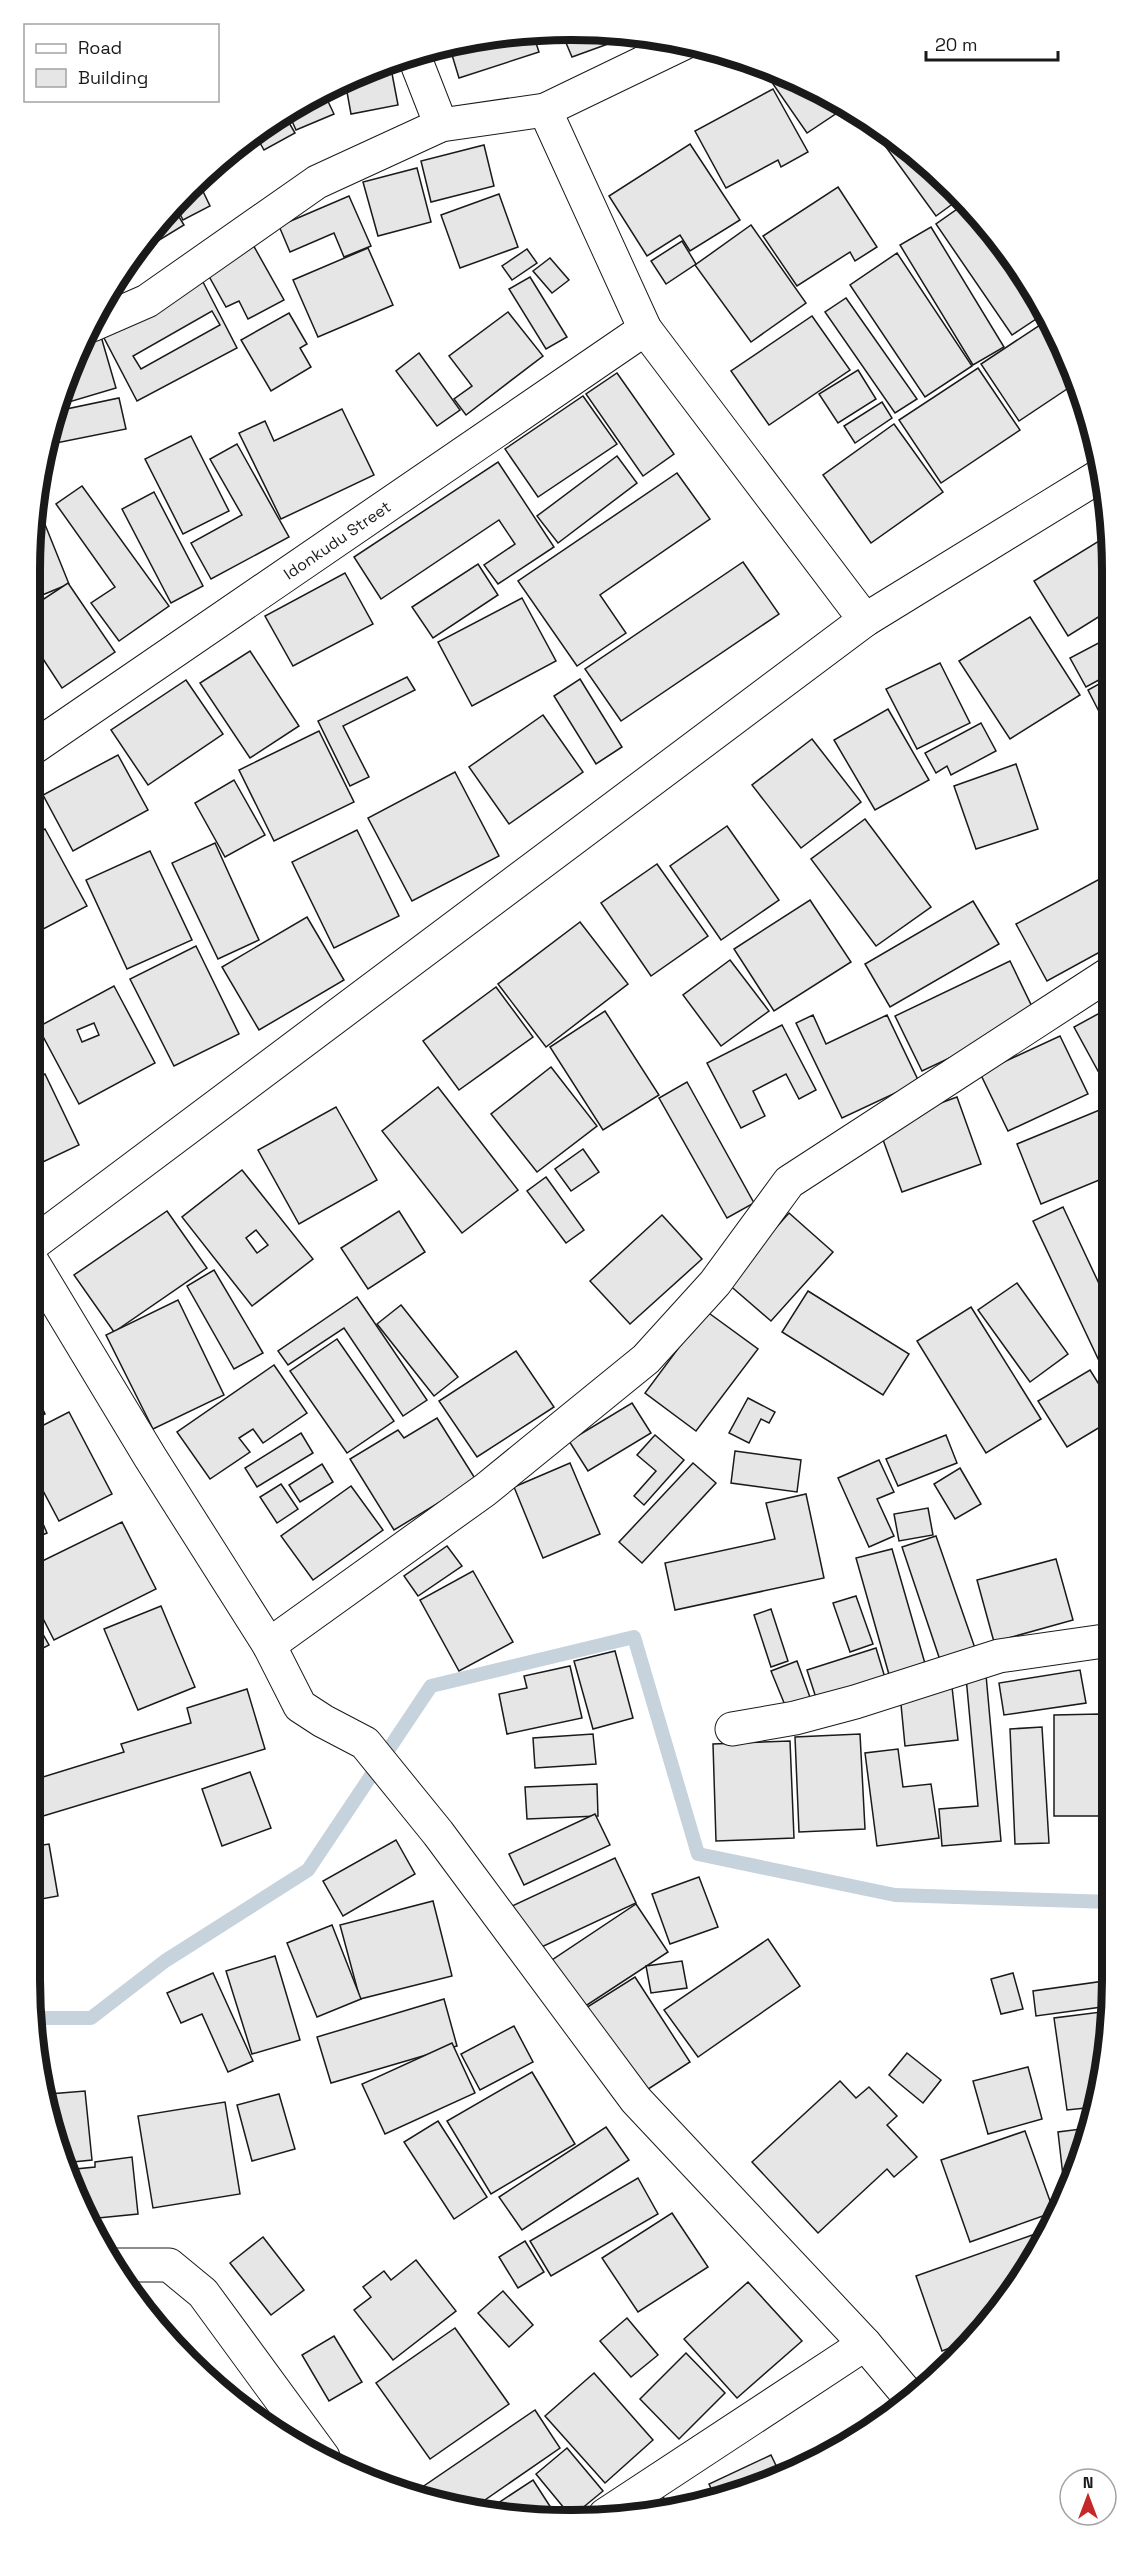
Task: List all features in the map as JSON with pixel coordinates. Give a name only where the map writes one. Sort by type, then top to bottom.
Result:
[{"type":"street","points":[[104,320],[147,301],[317,182],[441,125],[545,110],[669,50]]},
{"type":"street","points":[[417,64],[441,125]]},
{"type":"street","points":[[545,110],[645,329],[865,620]]},
{"type":"street","name":"Idonkudu Street","points":[[40,743],[645,329]]},
{"type":"street","points":[[40,1239],[865,620],[1093,480]]},
{"type":"street","points":[[269,1645],[485,1490],[646,1359],[715,1283],[789,1182],[1102,980]]},
{"type":"street","points":[[40,1275],[150,1458],[269,1645],[300,1706],[365,1743],[438,1833],[636,2100],[865,2344],[905,2392]]},
{"type":"street","points":[[732,1729],[795,1718],[855,1702],[999,1656],[1102,1641]]},
{"type":"street","points":[[124,2265],[168,2265],[203,2292],[313,2443]]},
{"type":"street","points":[[615,2508],[865,2344]]},
{"type":"building","points":[[565,40],[612,43],[572,57]]},
{"type":"building","points":[[536,42],[539,52],[459,78],[452,55],[502,45]]},
{"type":"building","points":[[392,72],[398,105],[351,114],[347,90]]},
{"type":"building","points":[[776,82],[806,95],[837,113],[807,133],[773,84]]},
{"type":"building","points":[[773,89],[808,152],[781,167],[778,160],[726,188],[695,131]]},
{"type":"building","points":[[327,100],[334,114],[296,130],[292,121]]},
{"type":"building","points":[[289,122],[295,133],[264,150],[259,142]]},
{"type":"building","points":[[882,141],[921,172],[953,203],[936,216]]},
{"type":"building","points":[[690,144],[740,220],[690,251],[680,235],[647,256],[609,196]]},
{"type":"building","points":[[484,145],[494,186],[431,202],[421,161]]},
{"type":"building","points":[[417,168],[431,222],[378,236],[363,182]]},
{"type":"building","points":[[838,187],[877,247],[855,261],[850,252],[797,286],[763,236]]},
{"type":"building","points":[[202,190],[210,206],[183,220],[180,213]]},
{"type":"building","points":[[499,194],[518,247],[460,268],[441,215]]},
{"type":"building","points":[[349,196],[371,246],[344,257],[334,233],[290,252],[279,226]]},
{"type":"building","points":[[958,209],[992,248],[1037,318],[1012,335],[936,224]]},
{"type":"building","points":[[178,215],[184,225],[154,243]]},
{"type":"building","points":[[751,225],[806,303],[751,342],[695,265]]},
{"type":"building","points":[[931,227],[1004,347],[973,365],[900,245]]},
{"type":"building","points":[[682,241],[696,264],[666,284],[651,261]]},
{"type":"building","points":[[252,243],[284,300],[248,319],[239,301],[226,307],[205,269]]},
{"type":"building","points":[[368,248],[393,305],[318,337],[293,280]]},
{"type":"building","points":[[527,249],[537,263],[512,280],[502,266]]},
{"type":"building","points":[[897,253],[972,366],[925,397],[850,285]]},
{"type":"building","points":[[550,258],[569,280],[552,293],[533,271]]},
{"type":"building","points":[[530,277],[567,337],[546,349],[509,289]]},
{"type":"building","points":[[203,282],[237,348],[137,401],[103,336]],"holes":[[[212,311],[220,325],[141,369],[133,356]]]},
{"type":"building","points":[[846,298],[917,399],[895,413],[825,312]]},
{"type":"building","points":[[508,312],[543,356],[466,415],[454,399],[472,386],[449,356]]},
{"type":"building","points":[[289,313],[307,344],[300,348],[311,367],[271,391],[241,340]]},
{"type":"building","points":[[812,316],[850,370],[769,425],[731,371]]},
{"type":"building","points":[[1041,325],[1068,388],[1019,421],[981,364]]},
{"type":"building","points":[[100,333],[116,388],[68,402],[81,368],[96,334]]},
{"type":"building","points":[[419,353],[460,410],[437,426],[396,371]]},
{"type":"building","points":[[978,368],[1020,430],[941,483],[899,420]]},
{"type":"building","points":[[858,370],[876,399],[838,423],[819,394]]},
{"type":"building","points":[[617,373],[674,454],[643,476],[586,394]]},
{"type":"building","points":[[583,396],[617,444],[538,497],[505,449]]},
{"type":"building","points":[[119,398],[126,429],[57,443],[66,409]]},
{"type":"building","points":[[882,402],[892,418],[855,443],[844,426]]},
{"type":"building","points":[[342,409],[374,475],[281,519],[239,433],[265,421],[274,441]]},
{"type":"building","points":[[894,424],[943,492],[871,543],[823,475]]},
{"type":"building","points":[[191,436],[229,511],[183,534],[145,459]]},
{"type":"building","points":[[237,444],[289,537],[211,579],[191,543],[242,515],[210,459]]},
{"type":"building","points":[[617,456],[637,483],[558,543],[537,516]]},
{"type":"building","points":[[498,462],[554,547],[498,584],[484,565],[515,544],[499,520],[381,599],[354,557]]},
{"type":"building","points":[[677,473],[710,519],[600,595],[626,633],[577,666],[518,581]]},
{"type":"building","points":[[82,486],[169,606],[119,641],[91,603],[115,587],[56,504]]},
{"type":"building","points":[[154,492],[203,586],[171,603],[122,509]]},
{"type":"building","points":[[43,522],[69,584],[40,596],[40,571]]},
{"type":"building","points":[[1100,540],[1102,615],[1068,636],[1034,581]]},
{"type":"building","points":[[743,562],[779,614],[621,721],[585,669]]},
{"type":"building","points":[[478,564],[498,595],[433,638],[412,607]]},
{"type":"building","points":[[345,573],[373,624],[293,666],[265,616]]},
{"type":"building","points":[[68,583],[115,652],[62,688],[40,654],[40,601]]},
{"type":"building","points":[[522,598],[556,661],[472,706],[438,642]]},
{"type":"building","points":[[1030,617],[1080,695],[1010,739],[959,661]]},
{"type":"building","points":[[1102,641],[1102,678],[1086,687],[1070,658]]},
{"type":"building","points":[[250,651],[299,726],[250,758],[200,683]]},
{"type":"building","points":[[940,663],[970,723],[917,749],[886,689]]},
{"type":"building","points":[[407,677],[415,690],[343,726],[369,777],[350,786],[318,721]]},
{"type":"building","points":[[580,679],[622,747],[596,764],[554,696]]},
{"type":"building","points":[[186,680],[223,734],[148,785],[111,730]]},
{"type":"building","points":[[1102,682],[1102,717],[1088,690]]},
{"type":"building","points":[[888,709],[929,780],[875,810],[834,740]]},
{"type":"building","points":[[543,715],[583,772],[509,824],[469,767]]},
{"type":"building","points":[[981,723],[996,751],[951,775],[947,766],[936,773],[925,753]]},
{"type":"building","points":[[319,731],[354,802],[274,841],[239,770]]},
{"type":"building","points":[[812,739],[861,802],[801,848],[752,785]]},
{"type":"building","points":[[118,755],[148,810],[73,851],[43,795]]},
{"type":"building","points":[[1016,764],[1038,829],[976,849],[954,786]]},
{"type":"building","points":[[455,772],[499,856],[412,901],[368,818]]},
{"type":"building","points":[[234,780],[265,835],[225,857],[195,803]]},
{"type":"building","points":[[865,819],[931,907],[876,946],[811,859]]},
{"type":"building","points":[[727,826],[779,900],[721,940],[670,866]]},
{"type":"building","points":[[45,829],[87,906],[40,931],[40,832]]},
{"type":"building","points":[[357,830],[399,916],[334,948],[292,862]]},
{"type":"building","points":[[215,843],[259,940],[218,959],[172,863]]},
{"type":"building","points":[[150,851],[192,940],[127,969],[86,880]]},
{"type":"building","points":[[657,864],[708,936],[651,976],[601,903]]},
{"type":"building","points":[[1102,878],[1102,951],[1047,981],[1016,924]]},
{"type":"building","points":[[810,900],[851,962],[774,1011],[734,949]]},
{"type":"building","points":[[973,901],[999,944],[890,1007],[865,964]]},
{"type":"building","points":[[307,917],[344,980],[259,1030],[222,967]]},
{"type":"building","points":[[580,922],[628,984],[546,1047],[498,984]]},
{"type":"building","points":[[196,946],[239,1034],[174,1066],[130,979]]},
{"type":"building","points":[[730,960],[769,1011],[721,1046],[683,995]]},
{"type":"building","points":[[1010,961],[1037,1017],[922,1071],[895,1016]]},
{"type":"building","points":[[114,986],[155,1063],[79,1104],[40,1031],[40,1026]],"holes":[[[94,1023],[99,1035],[82,1042],[77,1030]]]},
{"type":"building","points":[[496,987],[533,1037],[459,1090],[423,1041]]},
{"type":"building","points":[[605,1011],[659,1095],[603,1130],[550,1047]]},
{"type":"building","points":[[1102,1012],[1102,1069],[1098,1071],[1074,1027]]},
{"type":"building","points":[[813,1015],[826,1044],[887,1015],[919,1082],[842,1118],[796,1023]]},
{"type":"building","points":[[782,1025],[816,1090],[799,1099],[786,1074],[753,1091],[765,1116],[741,1128],[707,1063]]},
{"type":"building","points":[[1060,1036],[1088,1094],[1008,1131],[980,1073]]},
{"type":"building","points":[[551,1067],[597,1126],[537,1172],[491,1114]]},
{"type":"building","points":[[45,1074],[79,1145],[40,1163],[40,1076]]},
{"type":"building","points":[[687,1082],[754,1203],[727,1218],[659,1098]]},
{"type":"building","points":[[438,1087],[518,1190],[462,1233],[382,1131]]},
{"type":"building","points":[[957,1097],[981,1164],[902,1192],[878,1126]]},
{"type":"building","points":[[336,1107],[377,1180],[299,1224],[258,1150]]},
{"type":"building","points":[[1102,1109],[1102,1179],[1041,1204],[1017,1144]]},
{"type":"building","points":[[583,1149],[599,1172],[571,1191],[555,1169]]},
{"type":"building","points":[[242,1170],[313,1259],[252,1306],[182,1217]],"holes":[[[256,1230],[268,1245],[257,1253],[246,1238]]]},
{"type":"building","points":[[546,1177],[584,1230],[566,1243],[527,1191]]},
{"type":"building","points":[[1063,1207],[1102,1290],[1102,1365],[1101,1365],[1033,1221]]},
{"type":"building","points":[[167,1211],[207,1268],[114,1332],[74,1275]]},
{"type":"building","points":[[399,1211],[425,1252],[368,1289],[341,1248]]},
{"type":"building","points":[[789,1213],[833,1252],[771,1321],[727,1283]]},
{"type":"building","points":[[662,1215],[702,1259],[630,1324],[590,1281]]},
{"type":"building","points":[[214,1270],[263,1353],[234,1369],[187,1286]]},
{"type":"building","points":[[1017,1283],[1068,1354],[1030,1382],[978,1310]]},
{"type":"building","points":[[808,1291],[909,1354],[883,1395],[782,1332]]},
{"type":"building","points":[[357,1297],[427,1400],[403,1416],[344,1328],[288,1365],[278,1351]]},
{"type":"building","points":[[178,1300],[224,1395],[153,1429],[106,1335]]},
{"type":"building","points":[[401,1305],[458,1377],[434,1396],[377,1324]]},
{"type":"building","points":[[971,1307],[1041,1419],[986,1453],[917,1341]]},
{"type":"building","points":[[706,1311],[758,1349],[696,1431],[645,1393]]},
{"type":"building","points":[[337,1339],[394,1421],[347,1453],[290,1371]]},
{"type":"building","points":[[516,1351],[554,1407],[477,1457],[439,1401]]},
{"type":"building","points":[[274,1365],[307,1413],[263,1443],[253,1429],[239,1438],[250,1452],[210,1479],[177,1432]]},
{"type":"building","points":[[1090,1370],[1102,1389],[1102,1426],[1067,1447],[1038,1401]]},
{"type":"building","points":[[748,1398],[775,1412],[769,1423],[761,1419],[749,1443],[729,1433]]},
{"type":"building","points":[[40,1403],[45,1414],[40,1417]]},
{"type":"building","points":[[632,1403],[651,1433],[588,1471],[569,1441]]},
{"type":"building","points":[[69,1412],[112,1494],[59,1521],[40,1485],[40,1427]]},
{"type":"building","points":[[437,1418],[476,1480],[394,1530],[350,1459],[398,1430],[404,1438]]},
{"type":"building","points":[[301,1433],[313,1453],[257,1487],[245,1468]]},
{"type":"building","points":[[655,1435],[684,1460],[644,1505],[634,1496],[656,1471],[637,1455]]},
{"type":"building","points":[[946,1435],[957,1463],[898,1486],[886,1459]]},
{"type":"building","points":[[735,1451],[801,1460],[797,1492],[731,1483]]},
{"type":"building","points":[[879,1460],[894,1492],[877,1499],[894,1536],[869,1547],[838,1478]]},
{"type":"building","points":[[570,1463],[600,1534],[543,1558],[514,1487]]},
{"type":"building","points":[[693,1463],[716,1483],[642,1563],[619,1542]]},
{"type":"building","points":[[322,1464],[333,1482],[300,1502],[289,1485]]},
{"type":"building","points":[[960,1468],[981,1504],[955,1519],[934,1484]]},
{"type":"building","points":[[281,1484],[298,1509],[277,1523],[260,1497]]},
{"type":"building","points":[[351,1486],[383,1530],[313,1580],[281,1536]]},
{"type":"building","points":[[806,1494],[824,1578],[675,1610],[665,1563],[775,1539],[766,1503]]},
{"type":"building","points":[[928,1508],[933,1535],[899,1541],[894,1514]]},
{"type":"building","points":[[40,1517],[47,1533],[40,1536]]},
{"type":"building","points":[[122,1522],[156,1589],[54,1640],[40,1613],[40,1562]]},
{"type":"building","points":[[936,1536],[976,1651],[941,1663],[902,1547]]},
{"type":"building","points":[[447,1546],[462,1566],[418,1596],[404,1576]]},
{"type":"building","points":[[892,1549],[926,1667],[890,1678],[856,1558]]},
{"type":"building","points":[[1056,1559],[1073,1620],[994,1642],[977,1580]]},
{"type":"building","points":[[473,1571],[513,1642],[459,1671],[420,1600]]},
{"type":"building","points":[[856,1596],[873,1644],[850,1652],[833,1603]]},
{"type":"building","points":[[161,1606],[195,1687],[138,1710],[104,1629]]},
{"type":"building","points":[[771,1609],[788,1661],[771,1667],[754,1615]]},
{"type":"building","points":[[40,1629],[49,1645],[40,1650]]},
{"type":"building","points":[[876,1648],[886,1681],[818,1704],[807,1670]]},
{"type":"building","points":[[615,1651],[633,1718],[593,1729],[574,1661]]},
{"type":"building","points":[[797,1661],[811,1700],[787,1710],[771,1671]]},
{"type":"building","points":[[570,1666],[582,1718],[507,1734],[499,1694],[527,1688],[524,1676]]},
{"type":"building","points":[[1080,1670],[1086,1703],[1004,1715],[999,1683]]},
{"type":"building","points":[[986,1675],[1001,1841],[942,1846],[939,1809],[978,1806],[966,1677]]},
{"type":"building","points":[[952,1687],[958,1740],[905,1746],[900,1694]]},
{"type":"building","points":[[247,1689],[265,1749],[40,1817],[40,1778],[124,1752],[121,1744],[191,1723],[187,1708]]},
{"type":"building","points":[[1100,1714],[1101,1816],[1054,1816],[1054,1715]]},
{"type":"building","points":[[1042,1727],[1049,1843],[1015,1844],[1010,1729]]},
{"type":"building","points":[[593,1734],[596,1764],[535,1768],[533,1738]]},
{"type":"building","points":[[860,1734],[865,1829],[799,1832],[795,1737]]},
{"type":"building","points":[[790,1741],[794,1838],[716,1841],[713,1744]]},
{"type":"building","points":[[898,1749],[903,1787],[931,1784],[939,1838],[877,1846],[865,1753]]},
{"type":"building","points":[[250,1772],[271,1828],[222,1846],[202,1789]]},
{"type":"building","points":[[597,1784],[598,1816],[527,1819],[525,1787]]},
{"type":"building","points":[[595,1814],[610,1845],[524,1885],[509,1854]]},
{"type":"building","points":[[396,1840],[415,1874],[343,1916],[323,1881]]},
{"type":"building","points":[[49,1844],[58,1896],[40,1899],[40,1845]]},
{"type":"building","points":[[615,1858],[636,1903],[533,1951],[512,1906]]},
{"type":"building","points":[[699,1877],[718,1927],[670,1944],[652,1894]]},
{"type":"building","points":[[433,1901],[452,1976],[360,1999],[340,1925]]},
{"type":"building","points":[[636,1904],[668,1952],[584,2007],[552,1960]]},
{"type":"building","points":[[332,1925],[361,1999],[317,2017],[287,1943]]},
{"type":"building","points":[[768,1939],[800,1986],[698,2057],[664,2010]]},
{"type":"building","points":[[275,1956],[300,2040],[252,2054],[226,1971]]},
{"type":"building","points":[[682,1961],[687,1988],[651,1993],[646,1966]]},
{"type":"building","points":[[213,1973],[253,2061],[228,2072],[202,2014],[181,2023],[167,1993]]},
{"type":"building","points":[[1013,1973],[1023,2009],[1001,2014],[991,1979]]},
{"type":"building","points":[[635,1977],[690,2062],[636,2097],[581,2011]]},
{"type":"building","points":[[1102,1981],[1100,2007],[1036,2016],[1033,1991]]},
{"type":"building","points":[[444,1999],[457,2046],[331,2083],[317,2037]]},
{"type":"building","points":[[1100,2012],[1097,2049],[1085,2108],[1067,2110],[1054,2018]]},
{"type":"building","points":[[514,2026],[533,2062],[480,2090],[461,2054]]},
{"type":"building","points":[[452,2043],[475,2093],[385,2134],[362,2084]]},
{"type":"building","points":[[907,2053],[941,2080],[923,2103],[889,2075]]},
{"type":"building","points":[[1028,2067],[1042,2119],[988,2134],[973,2081]]},
{"type":"building","points":[[532,2072],[575,2144],[491,2194],[447,2121]]},
{"type":"building","points":[[840,2081],[856,2098],[869,2087],[897,2116],[887,2125],[917,2157],[894,2177],[887,2169],[818,2233],[752,2162]]},
{"type":"building","points":[[85,2091],[92,2160],[73,2162],[54,2094]]},
{"type":"building","points":[[279,2094],[295,2149],[252,2161],[237,2105]]},
{"type":"building","points":[[225,2102],[240,2194],[153,2208],[138,2116]]},
{"type":"building","points":[[438,2121],[487,2197],[454,2219],[404,2142]]},
{"type":"building","points":[[606,2127],[629,2160],[522,2230],[499,2197]]},
{"type":"building","points":[[1079,2129],[1063,2176],[1058,2132]]},
{"type":"building","points":[[1025,2131],[1051,2205],[1047,2214],[970,2242],[941,2160]]},
{"type":"building","points":[[132,2157],[138,2214],[97,2218],[76,2169],[95,2167],[95,2162]]},
{"type":"building","points":[[638,2178],[658,2214],[551,2276],[530,2241]]},
{"type":"building","points":[[672,2213],[708,2267],[638,2312],[602,2258]]},
{"type":"building","points":[[1037,2234],[992,2303],[955,2346],[942,2351],[916,2276]]},
{"type":"building","points":[[263,2237],[304,2290],[271,2315],[230,2263]]},
{"type":"building","points":[[525,2241],[544,2272],[518,2288],[499,2257]]},
{"type":"building","points":[[416,2260],[456,2311],[393,2360],[354,2310],[371,2297],[363,2287],[384,2271],[391,2280]]},
{"type":"building","points":[[748,2282],[802,2341],[737,2398],[684,2339]]},
{"type":"building","points":[[503,2291],[533,2325],[509,2347],[478,2313]]},
{"type":"building","points":[[627,2318],[658,2355],[631,2377],[600,2341]]},
{"type":"building","points":[[455,2328],[509,2404],[430,2459],[376,2383]]},
{"type":"building","points":[[334,2336],[362,2382],[329,2401],[302,2355]]},
{"type":"building","points":[[686,2353],[725,2393],[679,2439],[640,2399]]},
{"type":"building","points":[[594,2373],[653,2440],[605,2483],[545,2416]]},
{"type":"building","points":[[535,2410],[560,2448],[481,2502],[421,2488]]},
{"type":"building","points":[[567,2448],[603,2491],[580,2510],[566,2510],[536,2474]]},
{"type":"building","points":[[771,2455],[777,2468],[712,2491],[709,2484]]},
{"type":"building","points":[[533,2480],[552,2509],[536,2509],[495,2505]]},
{"type":"building","points":[[660,2493],[666,2501],[643,2506]]},
{"type":"waterway","points":[[42,2018],[91,2018],[165,1961],[308,1870],[431,1686],[634,1637],[698,1854],[895,1895],[1102,1902]]}]
